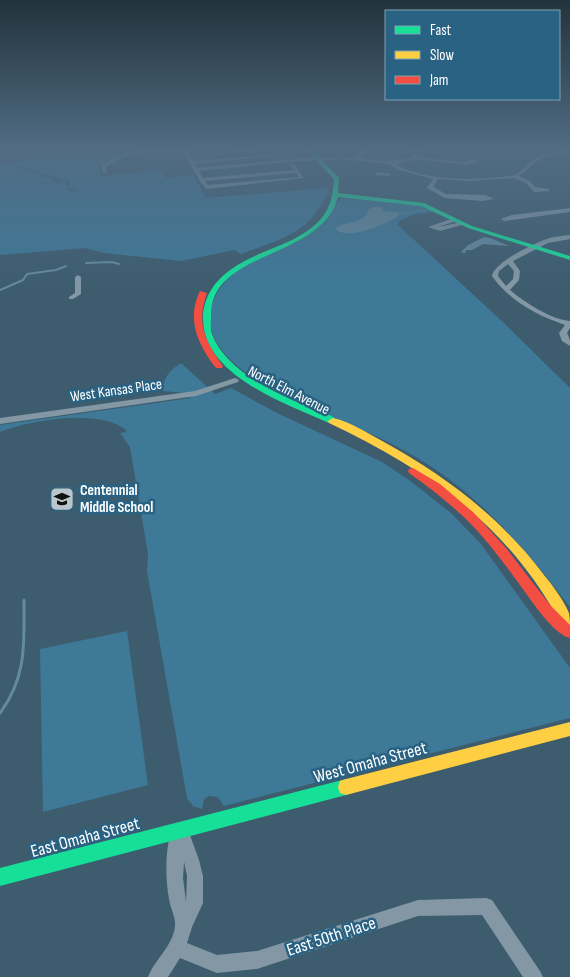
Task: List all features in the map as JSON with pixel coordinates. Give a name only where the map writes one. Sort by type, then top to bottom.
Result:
[{"type":"main road","name":"North Elm Avenue","points":[[335,196],[329,199],[314,221],[302,231],[243,258],[206,288],[199,303],[201,315],[198,332],[206,350],[221,368],[394,449],[450,486],[480,510],[506,537],[562,609],[570,626]]},
{"type":"main road","points":[[342,196],[417,203],[435,208],[458,222],[570,258]]},
{"type":"main road","name":"North Elm Avenue","points":[[240,378],[272,402],[380,451],[436,487],[470,516],[486,533],[506,556],[545,609],[570,634]]},
{"type":"main road","name":"West Omaha Street","points":[[180,830],[570,729]]},
{"type":"main road","name":"East Omaha Street","points":[[0,877],[180,830]]},
{"type":"street","points":[[457,196],[483,198]]},
{"type":"street","points":[[504,219],[512,216],[570,210]]},
{"type":"street","points":[[560,212],[570,218]]},
{"type":"street","points":[[570,237],[549,240],[535,247],[502,265],[496,270],[495,276],[507,289],[532,309],[570,323],[563,333],[565,339],[570,344]]},
{"type":"street","points":[[507,289],[516,280],[517,271],[510,262]]},
{"type":"street","points":[[71,298],[78,294],[78,277]]},
{"type":"street","name":"West Kansas Place","points":[[0,421],[196,392],[240,378]]},
{"type":"street","points":[[157,977],[177,948],[184,924],[195,903],[196,888],[192,860],[180,830]]},
{"type":"street","name":"East 50th Place","points":[[177,948],[217,964],[257,960],[418,908],[486,906],[534,977]]},
{"type":"shaded area","points":[[0,196],[205,196],[206,198],[235,196],[328,196],[313,217],[295,232],[241,254],[234,250],[181,261],[104,253],[85,248],[0,255]]},
{"type":"shaded area","points":[[342,198],[417,204],[436,212],[414,214],[399,221],[398,225],[505,324],[570,388],[570,607],[541,570],[496,520],[442,474],[388,442],[292,400],[263,384],[238,366],[219,346],[210,324],[214,299],[222,285],[246,265],[316,230]]},
{"type":"shaded area","points":[[373,207],[382,207],[382,211],[397,212],[400,215],[368,230],[349,233],[335,229],[343,224],[363,218],[368,210]]},
{"type":"shaded area","points":[[484,237],[509,246],[483,244],[472,250],[466,250],[465,253],[461,252],[468,245]]},
{"type":"shaded area","points":[[181,363],[215,394],[231,388],[277,413],[382,462],[409,480],[451,513],[481,544],[570,668],[570,718],[224,806],[218,797],[209,796],[204,799],[202,809],[193,806],[187,798],[147,571],[148,554],[130,447],[120,433],[126,432],[126,430],[114,423],[99,419],[65,418],[46,420],[0,432],[0,425],[191,398],[186,393],[163,391],[164,382],[168,374]]},
{"type":"shaded area","points":[[127,631],[148,785],[43,812],[40,649]]},
{"type":"waterway","points":[[400,214],[426,210]]},
{"type":"waterway","points":[[86,263],[112,262],[119,264]]},
{"type":"waterway","points":[[0,290],[23,280],[27,274],[56,270],[66,266]]},
{"type":"waterway","points":[[0,713],[9,700],[15,686],[22,659],[24,645],[24,600]]},
{"type":"traffic: fast","points":[[333,421],[280,398],[228,364],[216,350],[208,334],[207,311],[211,297],[224,278],[257,257],[311,232],[328,214],[335,196]]},
{"type":"traffic: fast","points":[[342,196],[422,204],[470,227],[570,258]]},
{"type":"traffic: fast","points":[[0,877],[346,787]]},
{"type":"traffic: slow","points":[[333,421],[369,438],[404,458],[438,479],[469,503],[525,559],[549,591],[570,626]]},
{"type":"traffic: slow","points":[[346,787],[570,729]]},
{"type":"traffic: jam","points":[[203,293],[199,303],[199,332],[202,341],[219,366]]},
{"type":"traffic: jam","points":[[413,471],[436,487],[470,516],[502,551],[545,609],[569,633]]},
{"type":"place","name":"Centennial Middle School","points":[[62,499]]}]
